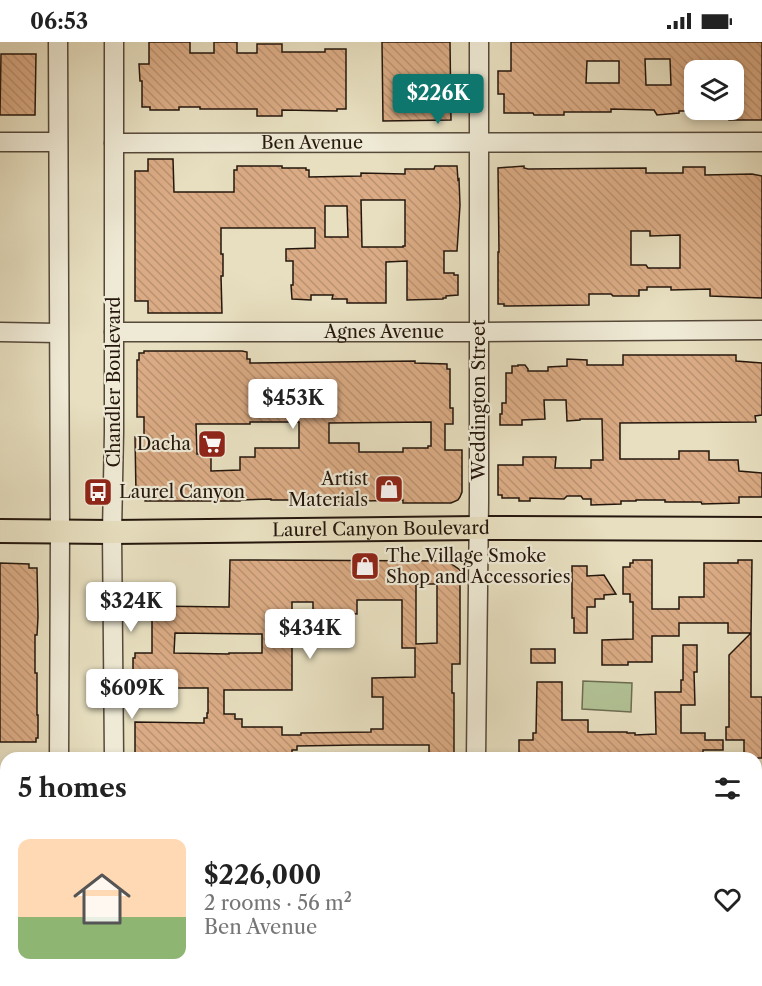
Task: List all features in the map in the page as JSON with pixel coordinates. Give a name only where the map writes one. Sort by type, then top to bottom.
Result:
[{"type":"main road","name":"Laurel Canyon Boulevard","points":[[0,531],[762,529]]},
{"type":"street","points":[[58,42],[59,752]]},
{"type":"street","name":"Chandler Boulevard","points":[[114,42],[112,532],[114,752]]},
{"type":"street","name":"Weddington Street","points":[[476,752],[478,42]]},
{"type":"street","points":[[0,142],[58,142]]},
{"type":"street","name":"Ben Avenue","points":[[114,142],[762,142]]},
{"type":"street","name":"Agnes Avenue","points":[[114,332],[762,330]]},
{"type":"street","points":[[0,332],[58,333]]},
{"type":"green space","points":[[583,681],[632,683],[631,712],[582,709]]},
{"type":"building","points":[[149,42],[190,42],[190,53],[214,53],[214,42],[237,42],[237,53],[257,53],[257,44],[282,44],[282,52],[325,52],[325,49],[346,49],[346,109],[337,109],[337,111],[282,110],[282,116],[257,116],[257,109],[179,107],[179,110],[150,110],[150,107],[142,107],[142,81],[140,81],[139,64],[149,64]]},
{"type":"building","points":[[382,42],[450,42],[451,120],[383,121]]},
{"type":"building","points":[[511,42],[762,42],[762,120],[744,120],[744,60],[684,60],[684,111],[657,115],[654,110],[611,109],[611,112],[564,112],[564,115],[504,113],[504,94],[498,94],[498,71],[511,71]],"holes":[[[645,59],[670,59],[671,85],[646,85]],[[587,61],[619,61],[619,83],[586,83]]]},
{"type":"building","points":[[1,54],[36,54],[35,115],[0,115]]},
{"type":"building","points":[[148,159],[173,159],[174,192],[234,192],[234,170],[237,170],[237,166],[306,168],[309,170],[309,177],[361,176],[361,173],[405,174],[405,169],[457,166],[460,205],[457,251],[444,251],[444,273],[458,275],[458,295],[446,296],[443,299],[407,300],[407,261],[386,262],[386,303],[347,303],[347,299],[332,299],[333,295],[311,295],[311,300],[292,299],[293,261],[286,261],[286,249],[315,248],[315,228],[221,228],[222,313],[148,313],[148,301],[135,301],[135,171],[148,171]],"holes":[[[361,200],[405,200],[405,246],[362,247]],[[325,206],[347,206],[348,237],[325,237]]]},
{"type":"building","points":[[524,166],[528,169],[646,168],[646,173],[683,173],[683,167],[705,167],[705,175],[752,174],[762,176],[762,298],[710,296],[710,289],[671,290],[671,287],[647,287],[647,290],[639,290],[639,296],[589,294],[589,305],[504,306],[504,304],[498,304],[498,168]],"holes":[[[631,231],[650,231],[650,236],[680,235],[680,268],[648,268],[646,265],[631,265]]]},
{"type":"building","points":[[144,351],[242,351],[247,352],[247,359],[250,359],[250,363],[415,361],[415,363],[447,364],[447,369],[450,369],[450,408],[453,408],[453,424],[445,424],[445,450],[462,450],[460,497],[451,503],[403,503],[403,500],[327,502],[327,500],[271,499],[145,501],[145,493],[136,493],[135,437],[144,437],[144,417],[137,417],[137,360],[139,360],[139,353],[144,353]],"holes":[[[250,422],[299,422],[299,448],[255,448],[255,457],[240,457],[240,470],[211,471],[211,454],[197,454],[196,424],[250,424]],[[431,422],[431,446],[428,448],[403,448],[403,452],[359,452],[359,443],[329,443],[329,423]]]},
{"type":"building","points":[[623,355],[736,355],[736,361],[762,363],[762,415],[755,416],[756,422],[620,423],[620,459],[679,459],[679,451],[709,451],[709,460],[738,460],[739,471],[762,473],[762,497],[739,497],[739,503],[702,504],[701,502],[636,500],[621,501],[621,504],[591,505],[591,499],[583,499],[581,496],[567,496],[564,499],[530,498],[530,501],[519,501],[519,498],[502,498],[502,495],[498,495],[498,465],[523,465],[523,457],[556,457],[555,468],[591,468],[591,460],[603,460],[602,419],[567,421],[566,400],[544,400],[545,419],[522,420],[522,425],[500,425],[502,403],[506,403],[506,373],[512,373],[512,366],[525,365],[528,371],[548,371],[548,367],[567,366],[567,359],[587,360],[587,365],[623,365]]},
{"type":"building","points":[[230,560],[447,561],[460,570],[460,664],[452,664],[454,752],[429,752],[429,745],[358,745],[297,746],[297,750],[292,750],[292,752],[135,752],[135,722],[204,723],[204,718],[207,718],[208,713],[208,688],[133,688],[135,653],[152,653],[152,606],[229,607]],"holes":[[[416,584],[437,584],[437,643],[416,644]],[[357,600],[402,600],[402,648],[415,648],[415,677],[372,678],[372,697],[383,697],[383,729],[371,729],[371,732],[282,735],[282,727],[242,727],[242,719],[235,719],[235,714],[224,714],[224,690],[292,690],[292,602],[313,602],[313,616],[338,616],[338,613],[357,614]],[[175,633],[262,634],[262,653],[174,653]]]},
{"type":"building","points":[[633,560],[652,560],[652,609],[679,609],[679,597],[704,597],[704,563],[738,563],[738,560],[752,560],[751,633],[728,633],[728,623],[679,623],[679,636],[652,636],[652,662],[602,665],[602,640],[633,639],[633,602],[630,602],[630,594],[623,594],[623,567],[630,567]]},
{"type":"building","points":[[0,563],[29,564],[29,568],[37,568],[38,617],[37,635],[35,635],[35,673],[37,673],[38,738],[36,742],[0,742]]},
{"type":"building","points":[[572,566],[587,566],[587,576],[604,575],[616,594],[604,595],[604,599],[595,599],[595,607],[587,607],[587,633],[574,633]]},
{"type":"building","points":[[751,633],[751,697],[762,697],[762,752],[744,752],[744,740],[726,740],[726,727],[729,727],[729,655]]},
{"type":"building","points":[[683,645],[697,645],[697,672],[694,672],[695,705],[681,705],[681,733],[705,733],[705,740],[723,740],[723,750],[703,750],[703,752],[519,752],[519,740],[533,740],[533,733],[536,733],[537,682],[562,682],[562,720],[588,720],[588,732],[627,732],[635,733],[635,735],[656,734],[655,692],[681,692],[681,680],[683,680]]},
{"type":"building","points":[[531,649],[555,649],[555,663],[531,663]]},
{"type":"place","name":"Dacha","points":[[212,444]]},
{"type":"place","name":"Artist Materials","points":[[389,489]]},
{"type":"place","name":"Laurel Canyon","points":[[98,492]]},
{"type":"place","name":"The Village Smoke Shop and Accessories","points":[[365,566]]}]
